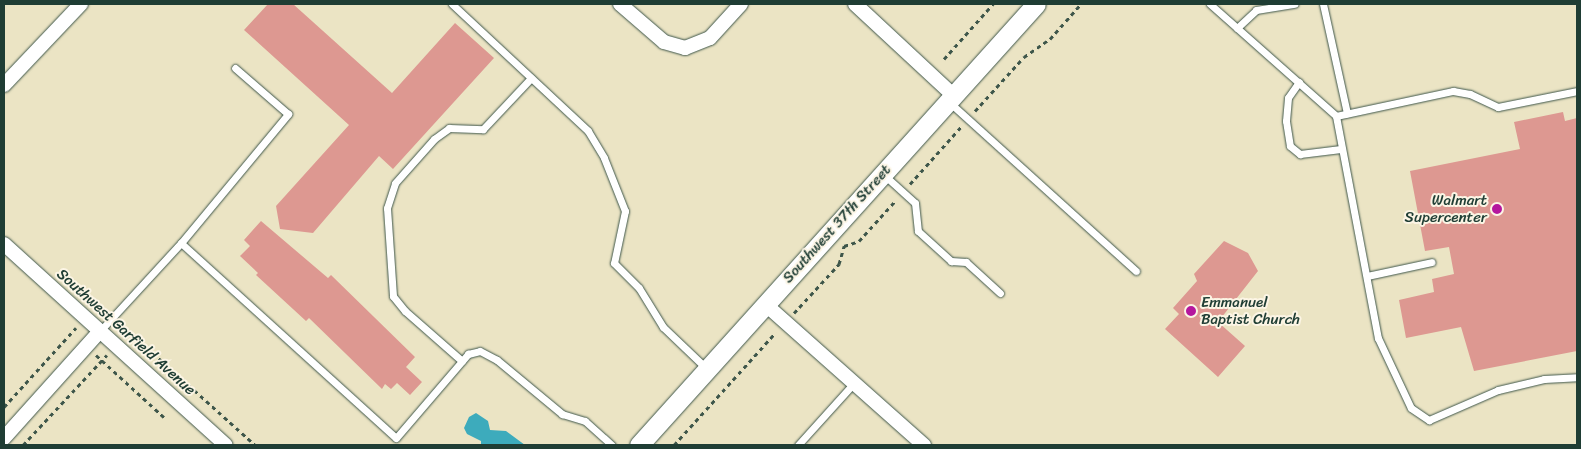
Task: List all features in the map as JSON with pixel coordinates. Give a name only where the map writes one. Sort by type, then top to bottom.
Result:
[{"type":"main road","name":"Southwest 37th Street","points":[[639,445],[1036,4]]},
{"type":"street","points":[[4,85],[81,4]]},
{"type":"street","points":[[620,4],[664,42],[686,48],[710,38],[741,4]]},
{"type":"street","points":[[855,4],[951,99]]},
{"type":"street","name":"Southwest Garfield Avenue","points":[[4,244],[226,445]]},
{"type":"street","points":[[765,304],[924,445]]},
{"type":"street","points":[[4,438],[100,331]]},
{"type":"lane","points":[[452,4],[588,132],[604,158],[624,211],[614,263],[639,288],[663,327],[707,369]]},
{"type":"lane","points":[[1210,4],[1336,116],[1378,338],[1411,408],[1429,420],[1498,390],[1544,379],[1577,377]]},
{"type":"lane","points":[[1237,28],[1256,7],[1295,4]]},
{"type":"lane","points":[[1322,4],[1347,113]]},
{"type":"lane","points":[[100,331],[180,243],[288,114],[235,68]]},
{"type":"lane","points":[[462,361],[406,311],[394,296],[387,208],[395,183],[434,138],[449,128],[483,129],[532,78]]},
{"type":"lane","points":[[1298,82],[1288,98],[1286,121],[1290,146],[1300,154],[1341,149]]},
{"type":"lane","points":[[1336,116],[1453,91],[1470,94],[1498,107],[1577,91]]},
{"type":"lane","points":[[951,99],[968,119],[1136,271]]},
{"type":"lane","points":[[883,174],[915,203],[918,231],[951,262],[966,262],[1000,292]]},
{"type":"lane","points":[[180,243],[396,438],[468,354],[480,352],[497,360],[562,414],[584,421],[612,445]]},
{"type":"lane","points":[[1367,276],[1432,262]]},
{"type":"lane","points":[[798,445],[854,383]]},
{"type":"path","points":[[944,59],[993,4]]},
{"type":"path","points":[[674,445],[785,321],[839,264],[844,246],[859,241],[1024,57],[1050,39],[1081,4]]},
{"type":"path","points":[[4,407],[85,317]]},
{"type":"path","points":[[122,326],[255,445]]},
{"type":"path","points":[[86,346],[164,417]]},
{"type":"path","points":[[23,445],[116,346]]},
{"type":"water","points":[[476,413],[488,421],[490,430],[506,431],[525,445],[481,445],[481,441],[467,434],[464,428],[469,417]]},
{"type":"building","points":[[268,4],[293,4],[392,93],[455,23],[494,58],[393,169],[379,156],[313,233],[280,229],[276,206],[349,125],[244,30]]},
{"type":"building","name":"Walmart Supercenter","points":[[1563,112],[1565,121],[1577,118],[1577,351],[1474,371],[1461,327],[1406,338],[1399,300],[1434,292],[1432,279],[1454,274],[1449,247],[1425,251],[1410,171],[1520,149],[1514,122]]},
{"type":"building","points":[[261,221],[328,278],[331,275],[415,357],[406,367],[422,382],[410,395],[397,383],[391,389],[385,384],[382,389],[309,318],[306,321],[256,275],[258,273],[240,256],[250,246],[244,240]]},
{"type":"building","name":"Emmanuel Baptist Church","points":[[1224,241],[1248,253],[1258,271],[1218,322],[1245,346],[1218,377],[1165,329],[1179,314],[1173,308],[1197,281],[1194,274]]},
{"type":"place","name":"Walmart Supercenter","points":[[1497,209]]},
{"type":"place","name":"Emmanuel Baptist Church","points":[[1191,311]]}]
